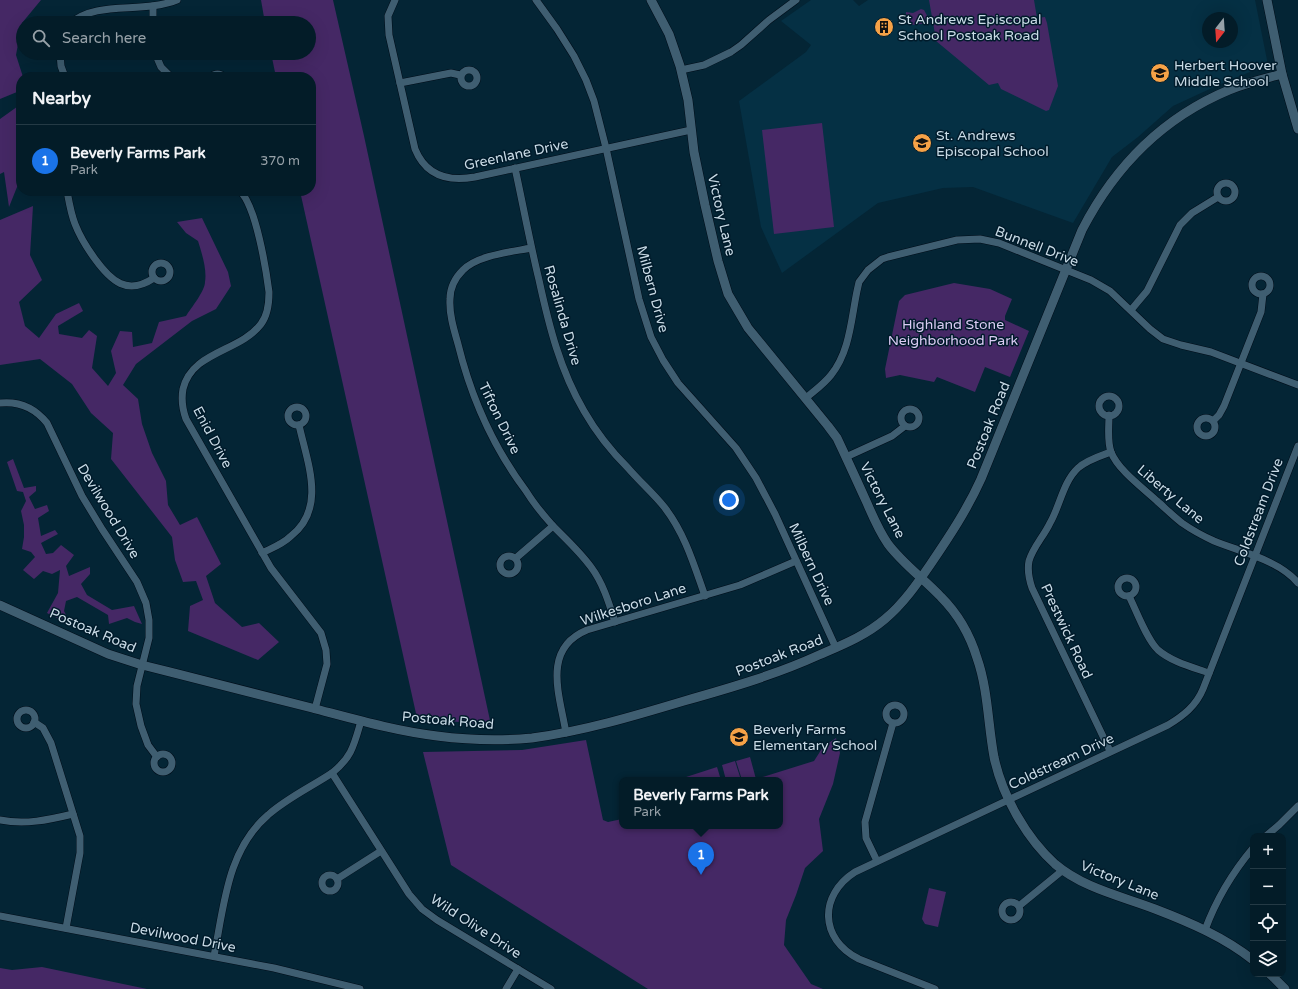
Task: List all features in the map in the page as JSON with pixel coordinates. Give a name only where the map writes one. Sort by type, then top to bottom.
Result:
[{"type":"street","points":[[78,16],[94,8],[164,5],[177,0]]},
{"type":"street","name":"Greenlane Drive","points":[[395,0],[388,16],[389,35],[415,149],[420,159],[432,172],[445,178],[457,180],[475,178],[691,130]]},
{"type":"street","name":"Milbern Drive","points":[[536,0],[574,56],[586,80],[594,101],[606,148],[637,291],[651,337],[663,360],[678,383],[736,448],[750,469],[771,506],[836,648]]},
{"type":"street","name":"Victory Lane","points":[[652,0],[669,34],[681,70],[688,100],[698,174],[714,248],[728,294],[748,328],[832,432],[846,457],[885,538],[894,551],[941,597],[953,611],[966,632],[978,659],[982,676],[994,757],[998,772],[1009,799],[1022,824],[1048,858],[1063,870],[1087,885],[1181,919],[1205,930],[1250,958]]},
{"type":"street","points":[[681,70],[704,65],[731,52],[769,20],[796,0]]},
{"type":"street","points":[[1267,0],[1282,74],[1298,129]]},
{"type":"street","points":[[153,6],[153,16]]},
{"type":"street","points":[[61,60],[63,72]]},
{"type":"street","points":[[158,60],[161,67],[166,72]]},
{"type":"street","points":[[400,83],[451,73],[460,75]]},
{"type":"street","name":"Postoak Road","points":[[0,605],[108,654],[142,665],[391,729],[436,736],[462,738],[529,738],[566,733],[630,717],[751,682],[806,662],[871,630],[884,620],[904,600],[953,532],[973,497],[1082,230],[1102,195],[1122,168],[1149,140],[1186,112],[1210,98],[1243,85],[1282,74]]},
{"type":"street","name":"Rosalinda Drive","points":[[515,168],[555,346],[572,387],[584,411],[606,443],[650,491],[675,524],[690,554],[705,596]]},
{"type":"street","points":[[68,196],[74,222],[78,232],[106,274],[122,284],[134,286],[145,284],[154,278]]},
{"type":"street","name":"Enid Drive","points":[[244,196],[247,200],[255,222],[269,292],[269,301],[266,313],[254,332],[201,362],[191,371],[185,382],[181,400],[182,410],[262,553],[280,582],[321,633],[324,642],[327,664],[315,709]]},
{"type":"street","points":[[1131,310],[1147,291],[1180,225],[1192,213],[1218,197]]},
{"type":"street","name":"Bunnell Drive","points":[[806,398],[830,377],[841,360],[847,344],[858,284],[868,270],[880,260],[888,257],[957,240],[980,239],[999,243],[1091,280],[1110,291],[1150,329],[1164,339],[1181,345],[1211,352],[1298,385]]},
{"type":"street","name":"Tifton Drive","points":[[532,248],[483,259],[468,267],[458,276],[451,290],[450,307],[454,329],[465,372],[490,434],[526,492],[553,526],[592,567],[607,597],[615,622]]},
{"type":"street","points":[[1214,420],[1224,406],[1261,312],[1263,294]]},
{"type":"street","name":"Devilwood Drive","points":[[0,403],[16,403],[30,408],[42,416],[47,423],[86,503],[137,582],[146,603],[149,620],[149,638],[136,695],[137,712],[148,745],[157,757]]},
{"type":"street","name":"Liberty Lane","points":[[1109,416],[1109,442],[1111,452],[1117,462],[1126,473],[1182,523],[1213,541],[1275,565],[1288,573],[1298,583]]},
{"type":"street","points":[[262,553],[284,542],[298,530],[308,515],[312,504],[312,485],[299,425]]},
{"type":"street","points":[[846,457],[892,436],[905,426]]},
{"type":"street","name":"Coldstream Drive","points":[[935,989],[851,954],[844,949],[834,935],[829,922],[828,912],[831,900],[837,887],[848,876],[877,861],[1168,725],[1184,715],[1200,696],[1254,557],[1294,466],[1298,446]]},
{"type":"street","name":"Prestwick Road","points":[[1110,752],[1032,588],[1028,573],[1029,561],[1032,552],[1051,522],[1072,475],[1078,468],[1089,460],[1111,452]]},
{"type":"street","points":[[516,558],[553,526]]},
{"type":"street","name":"Wilkesboro Lane","points":[[566,733],[557,680],[557,667],[562,650],[574,638],[587,630],[742,584],[796,561]]},
{"type":"street","points":[[1129,596],[1152,642],[1159,650],[1175,660],[1209,673]]},
{"type":"street","points":[[214,956],[228,881],[235,859],[245,841],[268,815],[332,773],[346,760],[353,748],[361,721]]},
{"type":"street","points":[[34,722],[43,728],[51,743],[80,836],[80,853],[66,928]]},
{"type":"street","points":[[877,861],[866,838],[865,822],[893,723]]},
{"type":"street","name":"Wild Olive Drive","points":[[332,773],[409,894],[422,909],[437,920],[551,989]]},
{"type":"street","points":[[1270,833],[1279,826],[1298,806]]},
{"type":"street","points":[[0,820],[26,823],[73,814]]},
{"type":"street","points":[[337,879],[381,851]]},
{"type":"street","points":[[1205,930],[1218,900],[1250,852]]},
{"type":"street","points":[[1019,906],[1063,870]]},
{"type":"street","name":"Devilwood Drive","points":[[0,916],[274,968],[360,989]]},
{"type":"street","points":[[506,989],[518,969]]},
{"type":"street","points":[[1273,977],[1285,989]]},
{"type":"shaded area","name":"St. Andrews Episcopal School","points":[[811,0],[853,0],[859,6],[868,0],[1255,0],[1268,65],[1227,81],[1173,106],[1138,137],[1112,157],[1073,223],[973,187],[943,188],[878,203],[782,273],[761,227],[739,101],[806,52],[811,45],[781,21]]},
{"type":"green space","points":[[0,0],[41,0],[28,16],[16,16],[16,60],[18,60],[21,72],[16,72],[16,92],[0,99]]},
{"type":"green space","points":[[261,0],[333,0],[364,136],[491,725],[417,718],[301,196],[316,196],[316,72],[275,72],[272,60],[316,60],[316,16],[264,16]]},
{"type":"green space","points":[[929,0],[1034,0],[1037,18],[1045,17],[1047,23],[1058,86],[1049,110],[1046,111],[1001,89],[998,83],[989,85],[930,36],[935,34]]},
{"type":"green space","points":[[921,9],[924,10],[929,19],[928,23],[913,25],[906,20],[906,12],[913,13]]},
{"type":"green space","points":[[16,108],[16,190],[9,207],[4,172],[0,174],[0,119]]},
{"type":"green space","points":[[822,123],[834,227],[774,234],[762,130]]},
{"type":"green space","points":[[33,206],[30,255],[42,280],[19,302],[25,326],[39,338],[56,314],[79,303],[83,311],[58,326],[59,334],[82,338],[89,330],[97,336],[92,368],[108,386],[116,373],[111,351],[120,331],[132,332],[133,347],[152,343],[159,322],[186,316],[200,295],[204,286],[205,272],[204,262],[198,241],[186,233],[177,222],[202,218],[228,272],[231,286],[216,309],[192,321],[136,364],[123,385],[138,399],[142,424],[152,453],[166,481],[168,505],[180,525],[197,517],[221,564],[206,576],[215,603],[242,627],[259,623],[279,642],[258,660],[188,631],[190,606],[203,600],[196,581],[183,582],[175,560],[172,537],[111,459],[113,433],[91,413],[72,384],[40,359],[0,365],[0,220]]},
{"type":"green space","name":"Highland Stone Neighborhood Park","points":[[954,283],[990,289],[1012,299],[1005,316],[1005,320],[1029,331],[1010,377],[985,367],[975,392],[937,377],[934,382],[900,375],[886,378],[885,369],[899,301],[905,295]]},
{"type":"green space","points":[[13,459],[24,488],[36,486],[36,491],[29,497],[35,509],[47,505],[49,511],[38,518],[41,536],[55,530],[58,534],[41,543],[46,554],[53,553],[61,545],[74,555],[66,566],[69,576],[90,567],[90,574],[81,584],[87,595],[112,610],[134,606],[142,624],[127,618],[109,624],[108,615],[77,597],[66,601],[64,611],[66,615],[61,620],[47,613],[58,593],[60,570],[52,574],[43,571],[34,579],[23,570],[35,557],[31,552],[22,549],[24,525],[21,511],[26,501],[23,492],[17,491],[7,462]]},
{"type":"green space","points":[[836,738],[840,753],[833,784],[819,819],[823,851],[805,868],[786,920],[784,945],[811,984],[823,989],[648,989],[451,865],[423,752],[522,750],[586,740],[603,820],[608,822],[619,820],[619,829],[783,829],[783,777],[762,777],[814,761],[823,747]]},
{"type":"green space","points":[[750,757],[755,777],[741,777],[736,761]]},
{"type":"green space","points":[[735,761],[740,777],[725,777],[722,765]]},
{"type":"green space","points":[[717,767],[720,777],[686,777]]},
{"type":"green space","points":[[929,888],[946,892],[938,927],[925,924],[922,919]]},
{"type":"green space","points":[[42,967],[147,989],[0,989],[0,968],[12,970]]},
{"type":"place","name":"St Andrews Episcopal School Postoak Road","points":[[884,27]]},
{"type":"place","name":"Herbert Hoover Middle School","points":[[1160,73]]},
{"type":"place","name":"St. Andrews Episcopal School","points":[[922,143]]},
{"type":"place","name":"Beverly Farms Elementary School","points":[[739,737]]},
{"type":"place","name":"Beverly Farms Park","points":[[701,875]]}]
